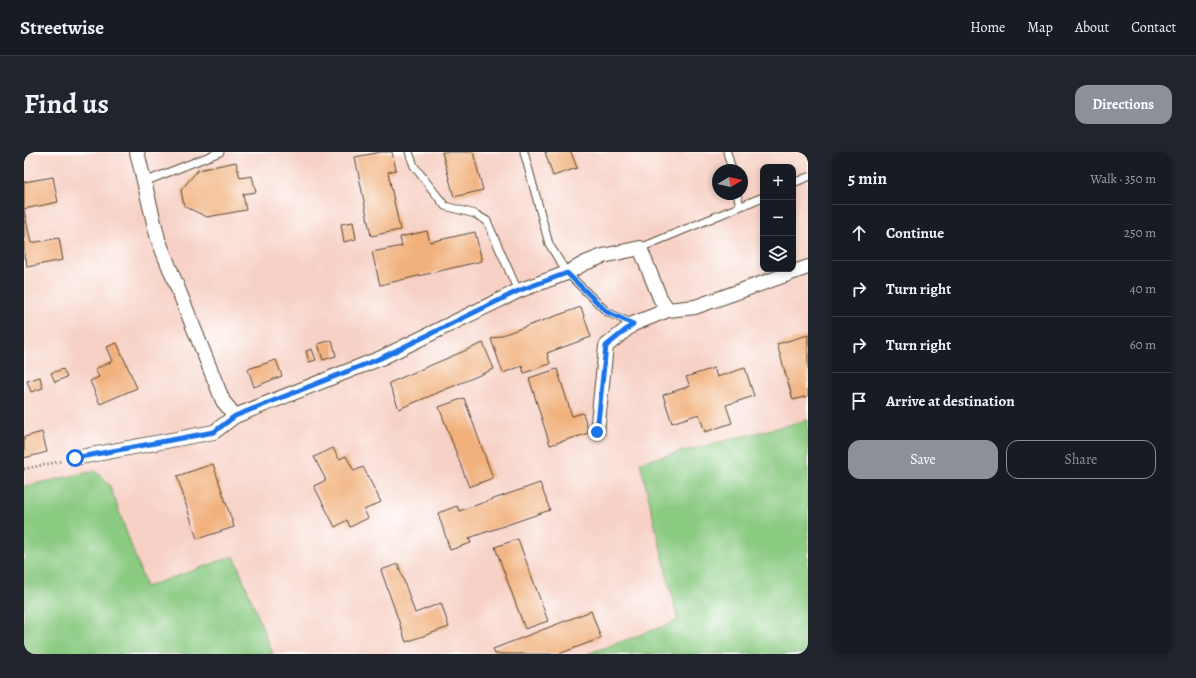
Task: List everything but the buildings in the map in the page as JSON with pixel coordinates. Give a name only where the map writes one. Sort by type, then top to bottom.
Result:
[{"type":"street","points":[[137,152],[158,239],[224,401],[235,416]]},
{"type":"street","points":[[75,458],[214,432],[235,416],[381,358],[518,291],[567,273],[604,256],[640,248],[660,298],[668,310]]},
{"type":"street","points":[[597,432],[606,346],[633,324],[668,310],[695,307],[808,267]]},
{"type":"lane","points":[[144,182],[220,152]]},
{"type":"lane","points":[[409,152],[414,166],[445,206],[475,214],[487,221],[518,291]]},
{"type":"lane","points":[[524,152],[549,244],[567,273],[607,312],[633,324]]},
{"type":"lane","points":[[727,152],[730,164]]},
{"type":"lane","points":[[796,182],[808,177]]},
{"type":"lane","points":[[640,248],[760,197]]},
{"type":"lane","points":[[738,200],[740,206]]},
{"type":"path","points":[[24,469],[75,458]]},
{"type":"shaded area","points":[[24,152],[808,152],[808,654],[24,654]]},
{"type":"green space","points":[[808,420],[808,654],[587,654],[678,621],[640,462]]},
{"type":"green space","points":[[96,471],[110,486],[146,587],[234,556],[273,654],[24,654],[24,486]]},
{"type":"route","points":[[75,458],[214,432],[235,416],[381,358],[518,291],[567,273],[607,312],[633,324],[606,346],[597,432]]}]
